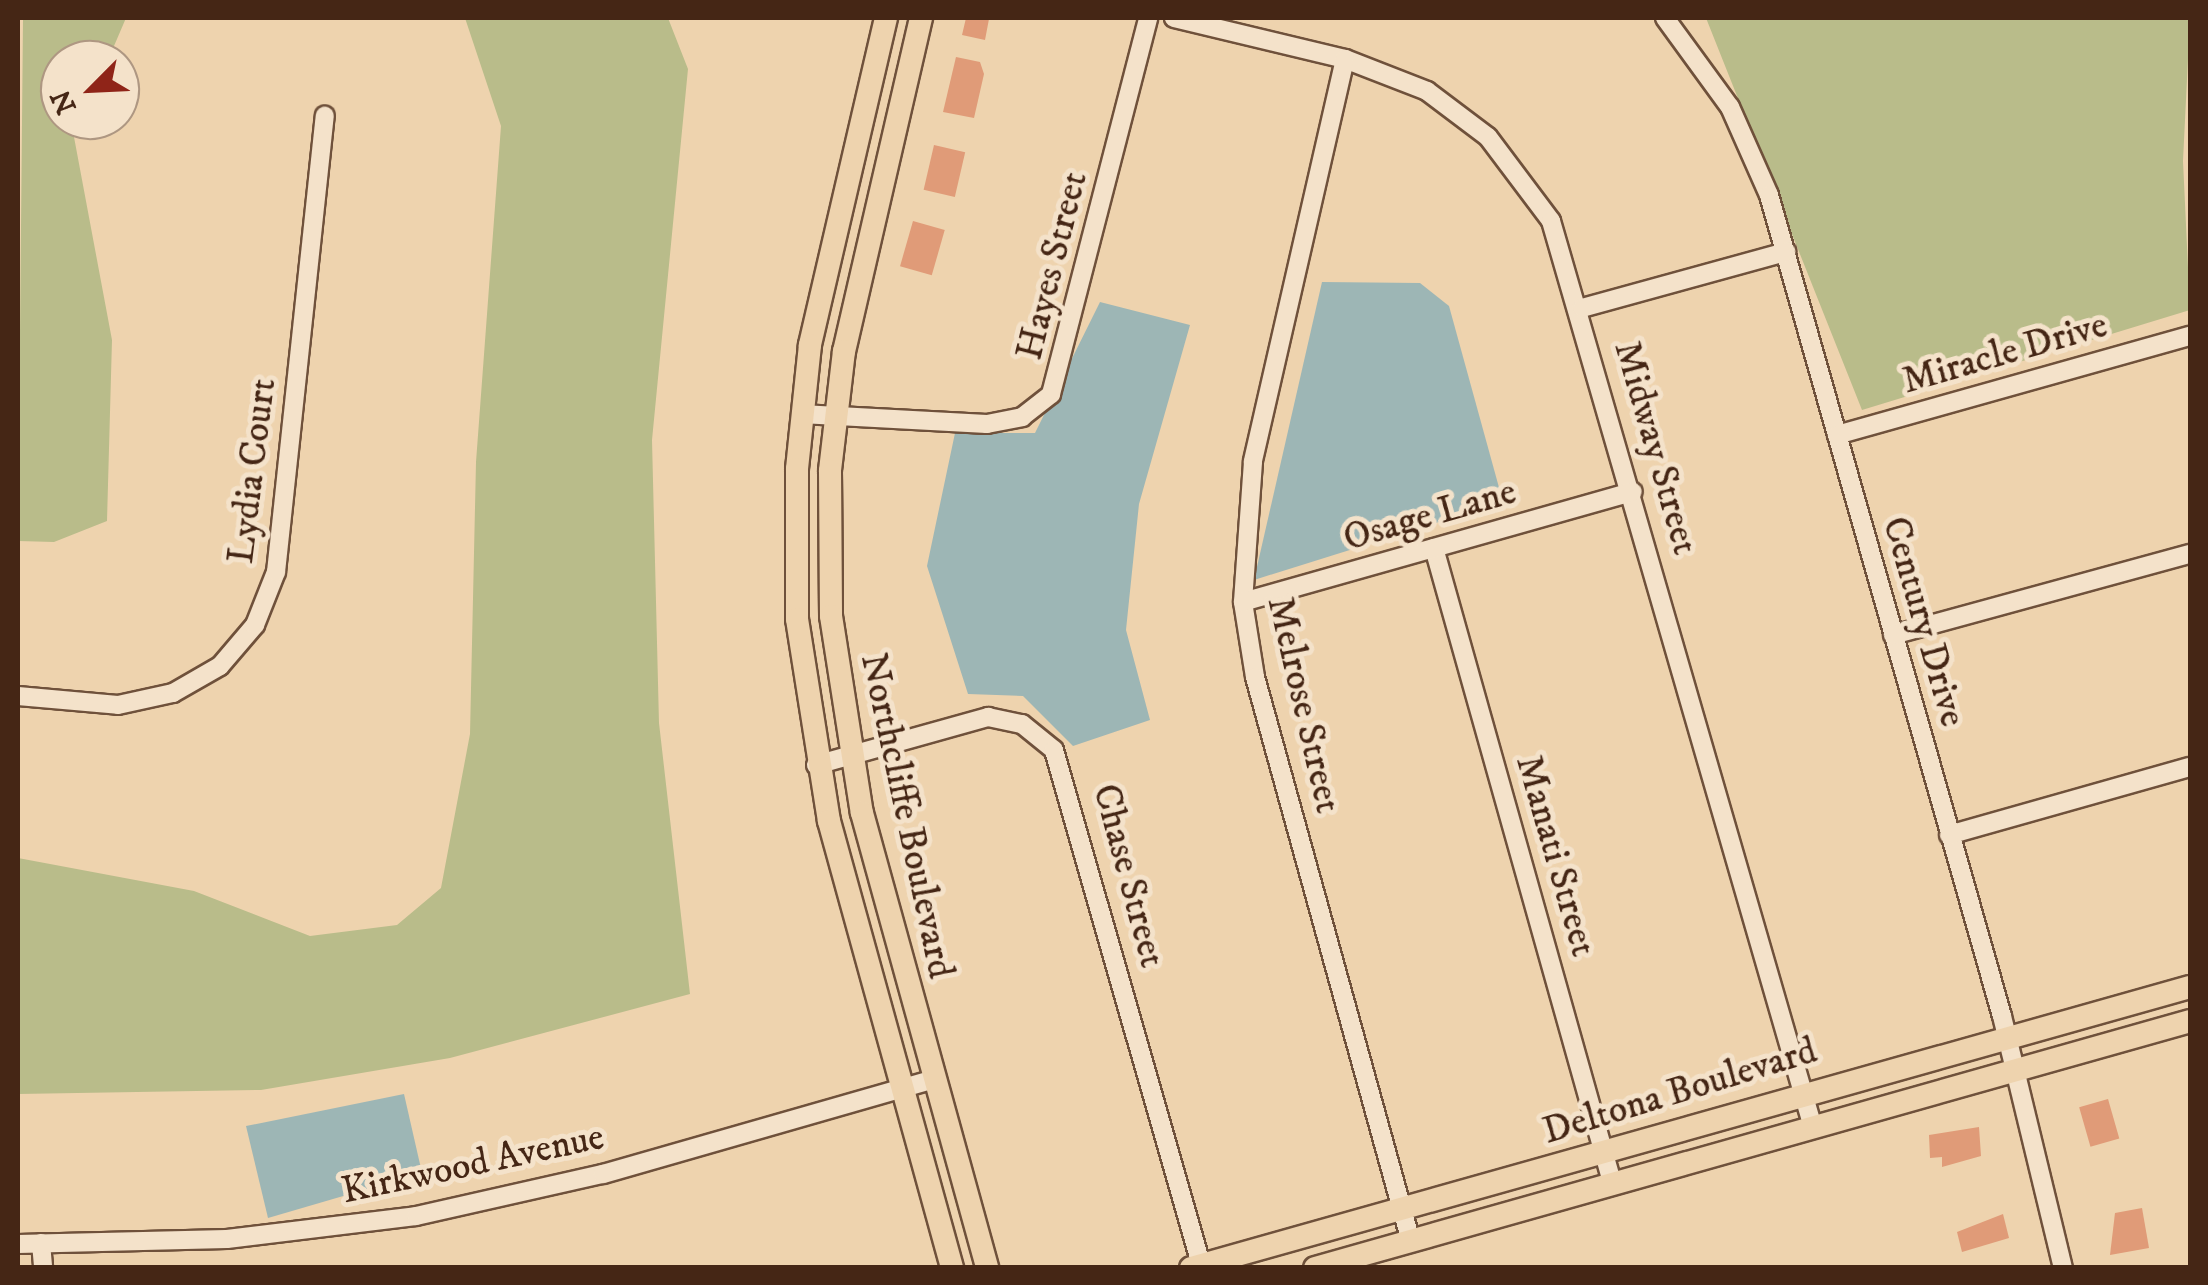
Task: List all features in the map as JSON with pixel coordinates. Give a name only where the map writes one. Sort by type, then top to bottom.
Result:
[{"type":"main road","name":"Northcliffe Boulevard","points":[[886,18],[824,273],[801,414],[797,618],[816,765],[952,1268]]},
{"type":"main road","name":"Northcliffe Boulevard","points":[[921,18],[834,418],[831,616],[851,758],[930,1080],[987,1268]]},
{"type":"main road","name":"Deltona Boulevard","points":[[1198,1267],[1605,1154],[1803,1088],[2190,987]]},
{"type":"main road","name":"Deltona Boulevard","points":[[1315,1268],[1812,1124],[2190,1021]]},
{"type":"street","name":"Hayes Street","points":[[801,414],[988,424],[1022,417],[1051,394],[1148,18]]},
{"type":"street","name":"Midway Street","points":[[1174,18],[1345,59],[1427,91],[1488,137],[1551,221],[1582,308],[1812,1124]]},
{"type":"street","name":"Century Drive","points":[[1665,18],[1730,107],[1786,252],[2008,1037],[2063,1267]]},
{"type":"street","name":"Melrose Street","points":[[1345,59],[1253,462],[1243,602],[1255,677],[1411,1242]]},
{"type":"street","name":"Lydia Court","points":[[18,696],[118,705],[174,694],[220,666],[255,625],[276,572],[325,116]]},
{"type":"street","points":[[1582,308],[1786,252]]},
{"type":"street","name":"Miracle Drive","points":[[1837,435],[2190,336]]},
{"type":"street","name":"Osage Lane","points":[[1243,602],[1634,492]]},
{"type":"street","name":"Manati Street","points":[[1434,548],[1612,1182]]},
{"type":"street","points":[[1893,635],[2190,554]]},
{"type":"street","name":"Chase Street","points":[[816,765],[988,717],[1022,724],[1054,750],[1198,1267]]},
{"type":"street","points":[[1949,834],[2190,767]]},
{"type":"street","name":"Kirkwood Avenue","points":[[18,1244],[226,1239],[416,1216],[603,1174],[930,1080]]},
{"type":"street","points":[[41,1243],[43,1268]]},
{"type":"green space","points":[[23,18],[126,18],[117,40],[40,40],[40,140],[75,140],[112,340],[107,521],[54,542],[18,541]]},
{"type":"green space","points":[[465,18],[668,18],[688,69],[652,440],[659,723],[690,994],[450,1058],[261,1090],[18,1094],[18,858],[194,891],[310,936],[397,925],[441,888],[470,734],[476,462],[501,126]]},
{"type":"green space","points":[[1706,18],[2190,18],[2183,161],[2190,310],[1862,410]]},
{"type":"water","points":[[1322,282],[1420,283],[1449,306],[1503,502],[1254,580]]},
{"type":"water","points":[[1100,302],[1190,325],[1139,504],[1126,630],[1150,720],[1073,746],[1023,696],[968,694],[927,566],[955,433],[1035,433]]},
{"type":"water","points":[[404,1094],[422,1173],[268,1218],[246,1126]]},
{"type":"building","points":[[966,18],[1001,18],[989,19],[985,40],[962,35]]},
{"type":"building","points":[[956,57],[980,62],[984,74],[974,118],[943,112]]},
{"type":"building","points":[[934,145],[965,152],[955,197],[924,190]]},
{"type":"building","points":[[913,221],[945,230],[932,275],[900,266]]},
{"type":"building","points":[[2108,1099],[2119,1138],[2090,1147],[2079,1107]]},
{"type":"building","points":[[1979,1127],[1981,1156],[1942,1167],[1942,1157],[1930,1158],[1929,1135]]},
{"type":"building","points":[[2142,1208],[2149,1248],[2110,1255],[2115,1213]]},
{"type":"building","points":[[2003,1214],[2009,1238],[1962,1252],[1957,1232]]}]
